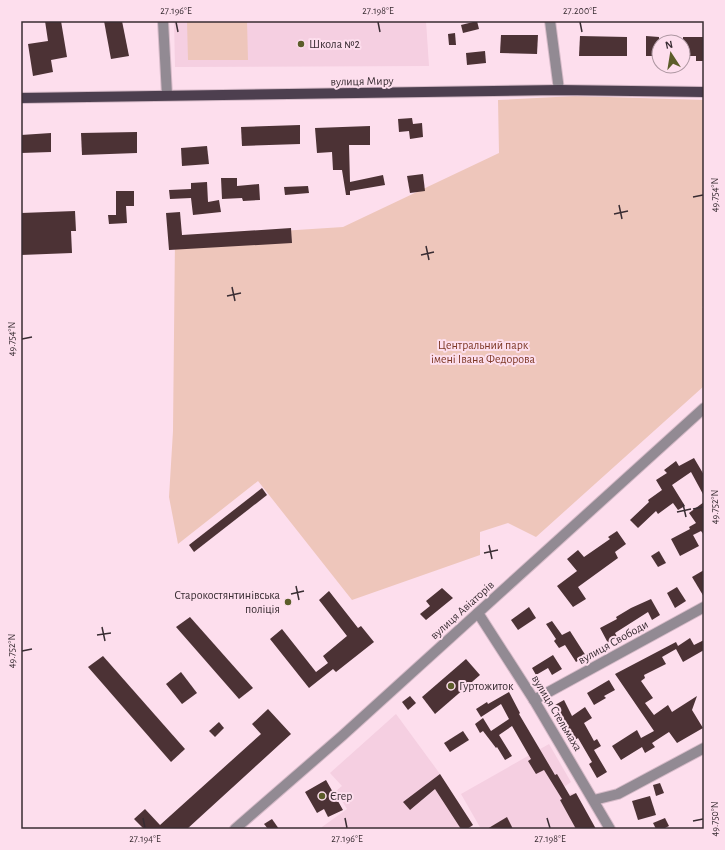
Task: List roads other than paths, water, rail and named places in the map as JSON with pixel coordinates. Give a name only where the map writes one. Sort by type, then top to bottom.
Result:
[{"type":"main road","name":"вулиця Миру","points":[[21,98],[559,90],[704,92]]},
{"type":"street","points":[[163,21],[167,95]]},
{"type":"street","points":[[550,21],[559,90]]},
{"type":"street","name":"вулиця Авіаторів","points":[[235,829],[342,736],[704,408]]},
{"type":"street","name":"вулиця Свободи","points":[[534,700],[704,607]]},
{"type":"street","name":"вулиця Стельмаха","points":[[478,613],[534,700],[610,829]]},
{"type":"street","points":[[594,800],[618,794],[704,748]]},
{"type":"place","name":"Школа №2","points":[[301,44]]},
{"type":"place","name":"Старокостянтинівська поліція","points":[[288,602]]},
{"type":"place","name":"Гуртожиток","points":[[451,686]]},
{"type":"place","name":"Єгер","points":[[322,796]]},
{"type":"park label","name":"Центральний парк імені Івана Федорова","points":[[483,352]]}]
